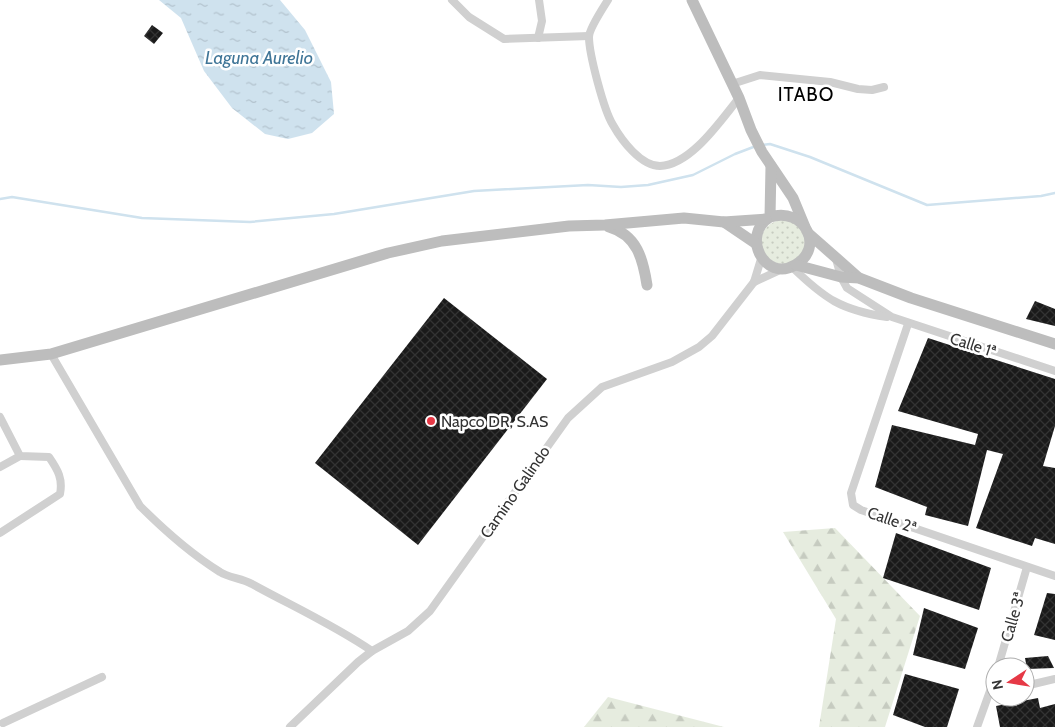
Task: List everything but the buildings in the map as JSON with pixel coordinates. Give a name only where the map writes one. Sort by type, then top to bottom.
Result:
[{"type":"main road","points":[[696,1],[739,98],[751,130],[762,152],[793,198],[807,230],[810,240],[806,254],[790,267]]},
{"type":"main road","points":[[755,243],[760,226],[768,218],[771,166]]},
{"type":"main road","points":[[0,360],[51,354],[388,253],[442,241],[569,226],[605,225],[684,218],[724,222],[768,218],[779,214],[789,215],[798,219],[836,259],[858,278]]},
{"type":"main road","points":[[724,222],[755,243],[762,259],[770,266],[790,267],[841,277],[858,278],[1055,344]]},
{"type":"main road","points":[[605,225],[621,230],[636,246],[644,264],[647,285]]},
{"type":"street","points":[[452,0],[469,16],[504,39],[589,36]]},
{"type":"street","points":[[538,38],[542,20],[539,0]]},
{"type":"street","points":[[608,0],[589,36],[604,103],[612,124],[626,143],[646,163],[660,166],[674,163],[688,155],[739,98]]},
{"type":"street","points":[[732,84],[760,75],[830,82],[858,89],[872,90],[884,87]]},
{"type":"street","name":"Camino Galindo","points":[[290,727],[372,651],[408,631],[430,610],[568,418],[602,387],[672,362],[699,347],[712,336],[754,282],[762,259]]},
{"type":"street","name":"Calle 1ª","points":[[836,259],[841,277],[850,291],[892,317],[908,324],[1055,371]]},
{"type":"street","name":"Calle 1ª","points":[[790,267],[816,290],[836,303],[865,313],[892,317]]},
{"type":"street","name":"Camino Galindo","points":[[754,282],[790,267]]},
{"type":"street","name":"Calle 2ª","points":[[908,324],[851,493],[852,505],[861,510],[1055,576]]},
{"type":"street","points":[[51,354],[140,506],[157,523],[221,573],[250,583],[276,599],[333,625],[372,651]]},
{"type":"street","points":[[0,418],[20,456]]},
{"type":"street","points":[[0,467],[20,456],[49,457],[57,469],[62,482],[60,494],[0,533]]},
{"type":"street","name":"Calle 3ª","points":[[1001,657],[1027,567]]},
{"type":"street","points":[[2,722],[102,677]]},
{"type":"street","points":[[1035,684],[1055,679]]},
{"type":"street","points":[[977,727],[986,707]]},
{"type":"green space","points":[[787,220],[799,226],[804,233],[804,251],[799,258],[792,263],[779,264],[771,261],[764,254],[761,238],[764,230],[771,223]]},
{"type":"green space","points":[[835,528],[920,616],[885,727],[819,727],[836,619],[783,532]]},
{"type":"green space","points":[[608,697],[724,727],[584,727]]},
{"type":"water","name":"Laguna Aurelio","points":[[159,0],[280,0],[305,30],[331,82],[334,114],[312,133],[288,139],[265,134],[232,108],[204,71],[181,18]]},
{"type":"waterway","points":[[762,145],[770,144],[810,157],[927,205],[1041,196],[1055,193]]},
{"type":"waterway","points":[[0,199],[12,197],[142,218],[250,222],[334,214],[474,191],[588,185],[621,187],[648,185],[693,175],[735,154],[756,146]]},
{"type":"place","name":"Napco DR, S.AS","points":[[431,421]]},
{"type":"district","name":"ITABO","points":[[806,94]]}]
